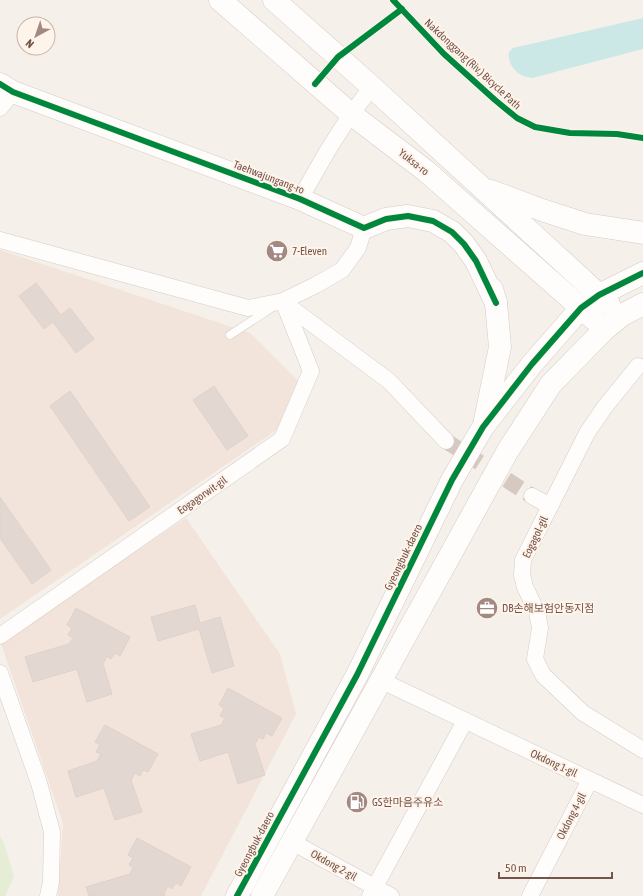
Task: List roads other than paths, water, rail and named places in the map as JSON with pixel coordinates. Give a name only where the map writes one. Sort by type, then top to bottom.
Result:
[{"type":"street","name":"Yuksa-ro","points":[[220,0],[351,114],[426,171],[605,329]]},
{"type":"street","points":[[274,0],[372,87],[622,315]]},
{"type":"street","points":[[300,199],[328,150],[351,114],[372,87]]},
{"type":"street","name":"Taehwajungang-ro","points":[[4,95],[300,199],[364,228]]},
{"type":"street","points":[[426,171],[467,227],[485,258],[496,303],[500,347],[483,427]]},
{"type":"street","points":[[480,187],[585,224],[643,233]]},
{"type":"street","points":[[0,240],[248,308],[283,301],[316,285],[342,270],[358,248],[364,228],[386,218],[408,216],[433,221],[452,232],[464,244],[476,261],[496,303]]},
{"type":"street","name":"Gyeongbuk-daero","points":[[238,896],[357,675],[452,480],[483,427],[532,364],[581,308],[599,295],[643,273]]},
{"type":"street","points":[[283,301],[389,381],[446,441]]},
{"type":"street","name":"Eogagorwit-gil","points":[[0,636],[282,439],[311,371],[283,301]]},
{"type":"street","points":[[262,896],[507,452],[551,384],[605,329],[622,315],[643,304]]},
{"type":"street","name":"Eogagol-gil","points":[[638,366],[604,408],[587,433],[523,560],[522,576],[525,587],[537,612],[540,628],[535,659],[543,675],[582,713],[643,750]]},
{"type":"street","points":[[532,496],[550,506]]},
{"type":"street","points":[[0,673],[39,784],[52,832],[52,882],[48,896]]},
{"type":"street","name":"Okdong 1-gil","points":[[380,680],[643,805]]},
{"type":"street","points":[[373,892],[465,721]]},
{"type":"street","name":"Okdong 4-gil","points":[[530,896],[590,780]]},
{"type":"street","name":"Okdong 2-gil","points":[[292,842],[373,892],[392,896]]},
{"type":"lane","points":[[230,335],[283,301]]},
{"type":"water","points":[[643,18],[643,49],[532,78],[520,74],[514,69],[509,59],[509,52],[513,48]]},
{"type":"tunnel","points":[[446,441],[532,496]]},
{"type":"place","name":"7-Eleven","points":[[277,251]]},
{"type":"place","name":"DB손해보험안동지점","points":[[487,608]]},
{"type":"place","name":"GS한마음주유소","points":[[357,802]]}]
